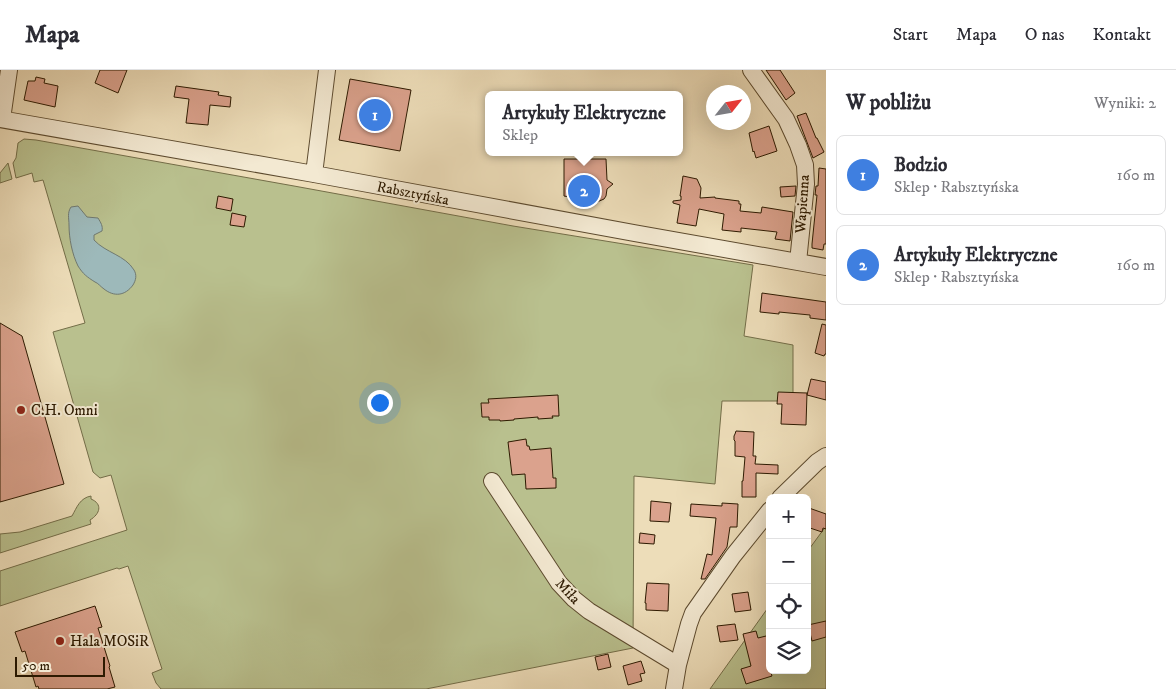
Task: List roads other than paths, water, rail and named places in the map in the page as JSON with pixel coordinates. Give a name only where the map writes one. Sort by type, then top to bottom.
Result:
[{"type":"street","points":[[1,119],[9,70]]},
{"type":"street","points":[[314,174],[327,70]]},
{"type":"street","name":"Wapienna","points":[[752,70],[786,119],[805,165],[806,184],[798,262]]},
{"type":"street","name":"Rabsztyńska","points":[[1,119],[826,267]]},
{"type":"street","points":[[784,494],[817,462],[826,456]]},
{"type":"street","name":"Miła","points":[[492,482],[559,583],[574,599],[589,611],[678,665]]},
{"type":"street","points":[[674,689],[678,665],[693,613],[733,556],[766,515]]},
{"type":"water","points":[[78,206],[87,217],[98,218],[101,223],[102,231],[94,235],[94,240],[121,257],[134,270],[135,281],[130,289],[123,293],[115,294],[108,292],[85,275],[78,266],[71,246],[68,216],[71,207]]},
{"type":"place","name":"Bodzio","points":[[375,115]]},
{"type":"place","name":"Artykuły Elektryczne","points":[[584,191]]},
{"type":"place","name":"C.H. Omni","points":[[21,410]]},
{"type":"place","name":"Hala MOSiR","points":[[60,641]]}]
